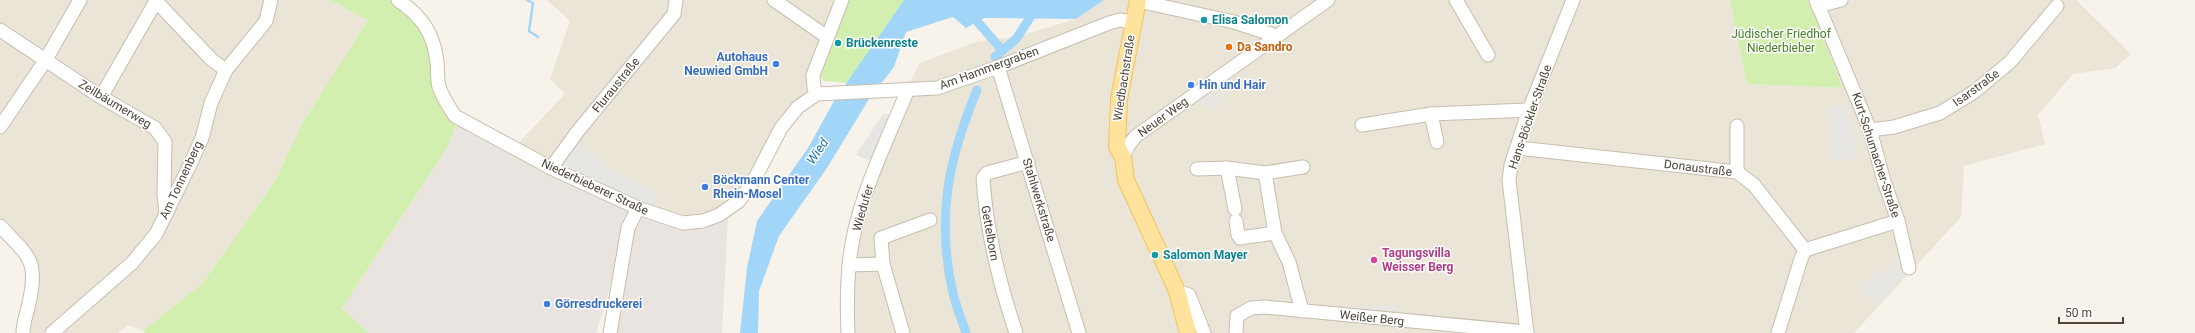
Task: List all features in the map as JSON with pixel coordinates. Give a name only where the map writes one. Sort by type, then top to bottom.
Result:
[{"type":"main road","name":"Wiedbachstraße","points":[[1138,0],[1117,117],[1117,146],[1123,157],[1126,180],[1177,291],[1188,333]]},
{"type":"street","points":[[0,127],[45,61],[80,0]]},
{"type":"street","points":[[101,97],[156,0],[212,60],[226,70]]},
{"type":"street","name":"Am Tonnenberg","points":[[52,333],[132,263],[156,234],[202,138],[211,103],[226,70],[266,21],[271,0]]},
{"type":"street","name":"Niederbieberer Straße","points":[[398,0],[412,9],[426,24],[431,34],[437,63],[439,85],[447,104],[456,116],[551,168],[638,208],[683,223],[703,222],[727,210],[739,200],[754,180],[781,128],[798,107],[817,94]]},
{"type":"street","name":"Fluraustraße","points":[[551,168],[578,131],[674,14],[676,0]]},
{"type":"street","points":[[774,0],[827,37]]},
{"type":"street","points":[[817,94],[813,76],[842,0]]},
{"type":"street","points":[[1138,0],[1234,22],[1271,34],[1274,38]]},
{"type":"street","name":"Neuer Weg","points":[[1123,157],[1128,146],[1136,136],[1328,0]]},
{"type":"street","points":[[1456,0],[1488,55]]},
{"type":"street","name":"Hans-Böckler-Straße","points":[[1527,333],[1509,180],[1511,165],[1518,148],[1529,110],[1573,0]]},
{"type":"street","points":[[1817,3],[1841,0]]},
{"type":"street","name":"Kurt-Schumacher-Straße","points":[[1817,3],[1870,130],[1884,181],[1898,222],[1909,268]]},
{"type":"street","name":"Isarstraße","points":[[1870,130],[1894,127],[1940,113],[1974,92],[2010,62],[2057,6]]},
{"type":"street","name":"Am Hammergraben","points":[[817,94],[937,88],[998,67],[1108,23],[1120,20],[1133,22]]},
{"type":"street","name":"Zeilbäumerweg","points":[[0,30],[101,97],[155,128],[165,142],[164,194],[166,214]]},
{"type":"street","name":"Stahlwerkstraße","points":[[998,67],[1079,333]]},
{"type":"street","name":"Wiedufer","points":[[848,333],[849,265],[857,225],[868,187],[908,90]]},
{"type":"street","points":[[1362,125],[1431,114],[1529,110]]},
{"type":"street","points":[[1431,114],[1437,142]]},
{"type":"street","points":[[1737,126],[1737,172]]},
{"type":"street","name":"Donaustraße","points":[[1518,148],[1737,172],[1754,185],[1805,250]]},
{"type":"street","name":"Gettelborn","points":[[1016,333],[1002,290],[986,215],[983,178],[987,173],[1028,162]]},
{"type":"street","points":[[1197,169],[1227,168],[1265,173],[1303,167]]},
{"type":"street","points":[[1227,168],[1236,215],[1238,235],[1241,244],[1275,233]]},
{"type":"street","points":[[1265,173],[1275,233],[1289,262],[1302,311]]},
{"type":"street","points":[[610,333],[628,228],[638,208]]},
{"type":"street","points":[[902,333],[883,264],[881,238],[930,220]]},
{"type":"street","points":[[1778,333],[1805,250],[1898,222]]},
{"type":"street","points":[[0,226],[26,254],[32,264],[34,276],[33,287],[23,333]]},
{"type":"street","points":[[849,265],[883,264]]},
{"type":"street","points":[[1177,291],[1189,294],[1204,333]]},
{"type":"street","name":"Weißer Berg","points":[[1236,333],[1237,316],[1251,308],[1352,315],[1527,333]]},
{"type":"shaded area","points":[[0,0],[330,0],[368,20],[303,122],[275,181],[202,284],[143,331],[128,325],[118,333],[19,333],[29,284],[24,258],[0,230]]},
{"type":"shaded area","points":[[547,0],[839,0],[812,69],[815,100],[800,109],[740,203],[728,217],[702,230],[683,230],[664,225],[539,173],[508,154],[565,94],[550,79],[570,21]]},
{"type":"shaded area","points":[[1104,0],[1730,0],[1747,84],[1843,88],[1808,0],[2076,0],[2131,54],[2115,68],[2073,74],[2038,115],[2045,144],[1964,166],[1961,217],[1854,333],[851,333],[855,261],[870,199],[907,88],[920,63],[976,42],[1019,36],[1076,19]]},
{"type":"shaded area","points":[[1214,92],[1223,103],[1215,109],[1199,102]]},
{"type":"shaded area","points":[[1844,104],[1852,120],[1856,158],[1834,161],[1828,108]]},
{"type":"shaded area","points":[[883,114],[891,115],[873,162],[856,155]]},
{"type":"shaded area","points":[[458,121],[539,173],[664,225],[683,230],[702,230],[728,217],[722,333],[611,333],[627,232],[596,333],[369,333],[342,308],[447,148]]},
{"type":"shaded area","points":[[577,144],[583,144],[614,172],[658,191],[657,208],[569,168],[565,161],[568,153]]},
{"type":"shaded area","points":[[1899,255],[1906,275],[1878,305],[1861,290],[1880,269],[1885,273],[1896,264],[1893,257]]},
{"type":"shaded area","points":[[1396,303],[1397,317],[1371,315],[1370,307]]},
{"type":"green space","points":[[330,0],[398,0],[433,40],[439,85],[455,116],[446,116],[458,121],[447,148],[342,308],[369,333],[145,333],[143,331],[202,284],[275,181],[303,122],[368,20]]},
{"type":"green space","points":[[847,0],[904,0],[847,83],[824,81],[818,72]]},
{"type":"green space","name":"Jüdischer Friedhof Niederbieber","points":[[1730,0],[1808,0],[1843,88],[1747,84]]},
{"type":"water","name":"Wied","points":[[904,0],[1104,0],[1076,19],[984,18],[966,28],[953,17],[906,32],[894,67],[869,99],[827,168],[779,236],[759,291],[758,333],[740,333],[747,268],[757,221],[808,148],[834,101]]},
{"type":"waterway","points":[[527,0],[533,3],[529,31],[538,37]]},
{"type":"waterway","points":[[995,57],[1016,39],[1035,10]]},
{"type":"waterway","points":[[969,12],[1002,50]]},
{"type":"waterway","points":[[966,333],[954,298],[948,266],[945,214],[952,165],[967,116],[977,90]]},
{"type":"place","name":"Elisa Salomon","points":[[1204,20]]},
{"type":"place","name":"Brückenreste","points":[[838,43]]},
{"type":"place","name":"Da Sandro","points":[[1229,47]]},
{"type":"place","name":"Autohaus Neuwied GmbH","points":[[776,64]]},
{"type":"place","name":"Hin und Hair","points":[[1191,85]]},
{"type":"place","name":"Böckmann Center Rhein-Mosel","points":[[705,187]]},
{"type":"place","name":"Salomon Mayer","points":[[1155,255]]},
{"type":"place","name":"Tagungsvilla Weisser Berg","points":[[1374,260]]},
{"type":"place","name":"Görresdruckerei","points":[[547,304]]}]
